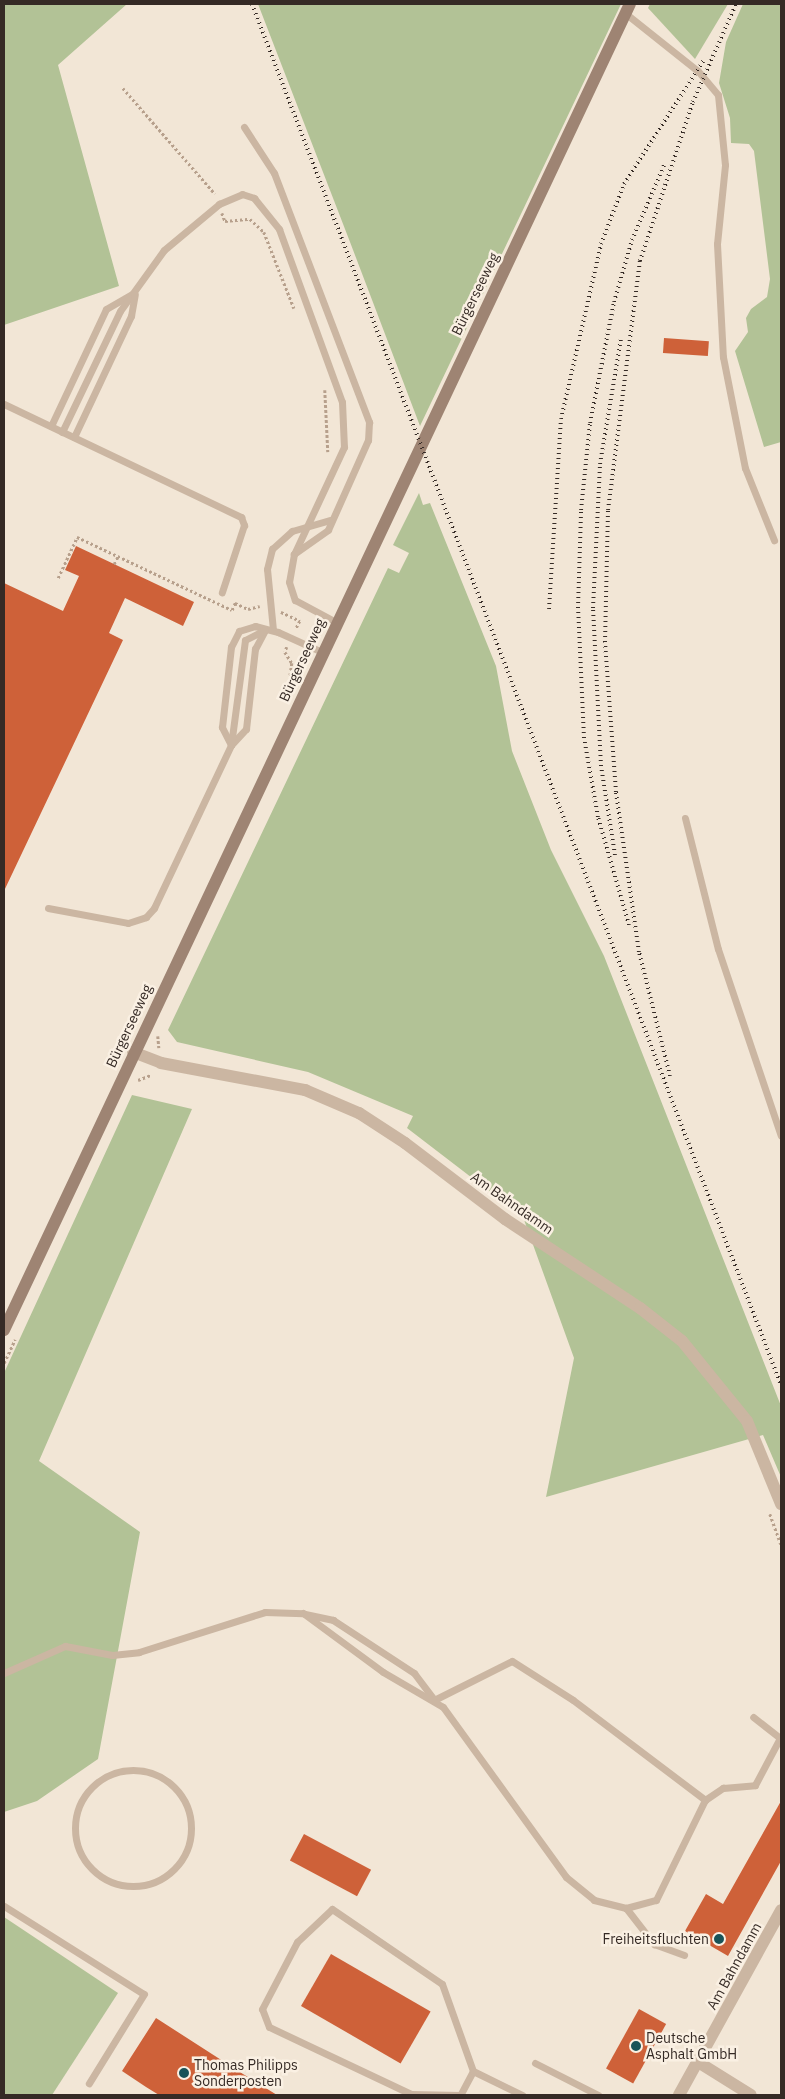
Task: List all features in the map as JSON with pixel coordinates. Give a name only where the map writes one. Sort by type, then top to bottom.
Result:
[{"type":"street","name":"Bürgerseeweg","points":[[4,1330],[336,622],[628,9]]},
{"type":"street","name":"Am Bahndamm","points":[[133,1052],[161,1063],[305,1090],[359,1113],[405,1142],[505,1219],[640,1308],[682,1341],[747,1421],[781,1504]]},
{"type":"street","name":"Am Bahndamm","points":[[679,2095],[781,1910]]},
{"type":"street","points":[[698,2062],[751,2095]]},
{"type":"lane","points":[[628,9],[698,71],[718,95],[724,165],[716,253],[723,357],[745,468],[774,540]]},
{"type":"lane","points":[[244,127],[274,173],[369,422],[368,440],[324,536],[294,554]]},
{"type":"lane","points":[[62,432],[120,311],[135,293],[164,250],[219,204],[248,195],[271,215],[337,383],[345,419],[344,447],[294,554],[289,582],[295,600],[336,622]]},
{"type":"lane","points":[[50,426],[106,309],[135,293]]},
{"type":"lane","points":[[74,437],[131,316],[135,293]]},
{"type":"lane","points":[[4,404],[240,517],[244,525],[222,592]]},
{"type":"lane","points":[[230,745],[246,729],[255,649],[269,630],[270,606],[267,569],[272,549],[283,536],[330,520]]},
{"type":"lane","points":[[230,745],[222,727],[231,647],[247,627],[269,630],[322,652]]},
{"type":"lane","points":[[48,908],[116,922],[146,917],[230,745],[243,648],[251,634],[269,630]]},
{"type":"lane","points":[[685,818],[718,949],[781,1136]]},
{"type":"lane","points":[[4,1673],[65,1646],[112,1655],[139,1652],[265,1612],[303,1613],[333,1620],[414,1673],[566,1877],[594,1900],[626,1908],[656,1900],[705,1800],[723,1788],[754,1785],[780,1738],[753,1717]]},
{"type":"lane","points":[[303,1613],[383,1672],[434,1700]]},
{"type":"lane","points":[[434,1700],[512,1661],[573,1700],[705,1800]]},
{"type":"lane","points":[[137,1770],[171,1785],[183,1800],[190,1837],[173,1870],[138,1886],[101,1877],[87,1864],[75,1828],[87,1793],[100,1780],[137,1770]]},
{"type":"lane","points":[[4,1906],[144,1994],[89,2083]]},
{"type":"lane","points":[[626,1908],[654,1944],[684,1955]]},
{"type":"lane","points":[[473,2071],[460,2095],[411,2094],[269,2027],[262,2009],[297,1942],[332,1909],[442,1984],[473,2071],[522,2095]]},
{"type":"lane","points":[[535,2063],[598,2095]]},
{"type":"path","points":[[123,88],[214,190],[225,221],[250,219],[264,232],[298,318]]},
{"type":"path","points":[[323,384],[330,437],[326,460]]},
{"type":"path","points":[[58,578],[77,537],[232,610],[235,603],[248,609],[270,606],[300,621],[285,652],[292,664],[286,700]]},
{"type":"path","points":[[114,564],[118,556]]},
{"type":"path","points":[[258,607],[259,599]]},
{"type":"path","points":[[148,1075],[160,1076]]},
{"type":"path","points":[[768,1508],[781,1544]]},
{"type":"green space","points":[[4,4],[127,4],[58,65],[119,286],[4,325]]},
{"type":"green space","points":[[258,4],[621,4],[420,426],[350,242]]},
{"type":"green space","points":[[650,4],[728,4],[695,59],[648,8]]},
{"type":"green space","points":[[743,4],[781,4],[781,442],[764,447],[735,351],[748,332],[746,318],[751,309],[767,297],[770,279],[754,151],[749,144],[731,143],[730,118],[719,83],[726,42]]},
{"type":"green space","points":[[419,493],[423,505],[430,503],[496,666],[512,751],[551,850],[604,956],[781,1406],[781,1477],[763,1435],[546,1497],[574,1358],[523,1217],[407,1128],[413,1116],[308,1072],[177,1042],[168,1030],[388,568],[399,573],[409,553],[393,545]]},
{"type":"green space","points":[[132,1095],[192,1109],[39,1461],[140,1532],[98,1759],[37,1801],[4,1812],[4,1373]]},
{"type":"green space","points":[[4,1917],[118,1993],[52,2095],[4,2095]]},
{"type":"building","points":[[664,338],[709,341],[708,356],[663,353]]},
{"type":"building","points":[[76,546],[194,602],[183,626],[125,598],[109,633],[123,640],[4,891],[4,583],[63,611],[79,576],[65,570]]},
{"type":"building","points":[[781,1801],[781,1861],[728,1956],[685,1931],[706,1894],[723,1904]]},
{"type":"building","points":[[304,1834],[371,1870],[357,1896],[290,1860]]},
{"type":"building","points":[[331,1954],[431,2012],[401,2063],[301,2006]]},
{"type":"building","name":"Deutsche Asphalt GmbH","points":[[639,2009],[666,2024],[633,2084],[606,2068]]},
{"type":"building","points":[[156,2018],[277,2095],[159,2095],[146,2087],[122,2071]]},
{"type":"railway","points":[[252,4],[781,1385]]},
{"type":"railway","points":[[670,1076],[639,952],[616,792],[605,642],[608,510],[640,261],[693,102],[736,4]]},
{"type":"railway","points":[[549,609],[561,419],[601,244],[624,184],[704,60]]},
{"type":"railway","points":[[629,925],[598,817],[584,738],[578,608],[581,510],[590,423],[614,302],[632,240],[665,163]]},
{"type":"railway","points":[[615,855],[601,766],[593,608],[600,464],[621,339]]},
{"type":"place","name":"Freiheitsfluchten","points":[[719,1939]]},
{"type":"place","name":"Deutsche Asphalt GmbH","points":[[636,2046]]},
{"type":"place","name":"Thomas Philipps Sonderposten","points":[[184,2073]]}]
